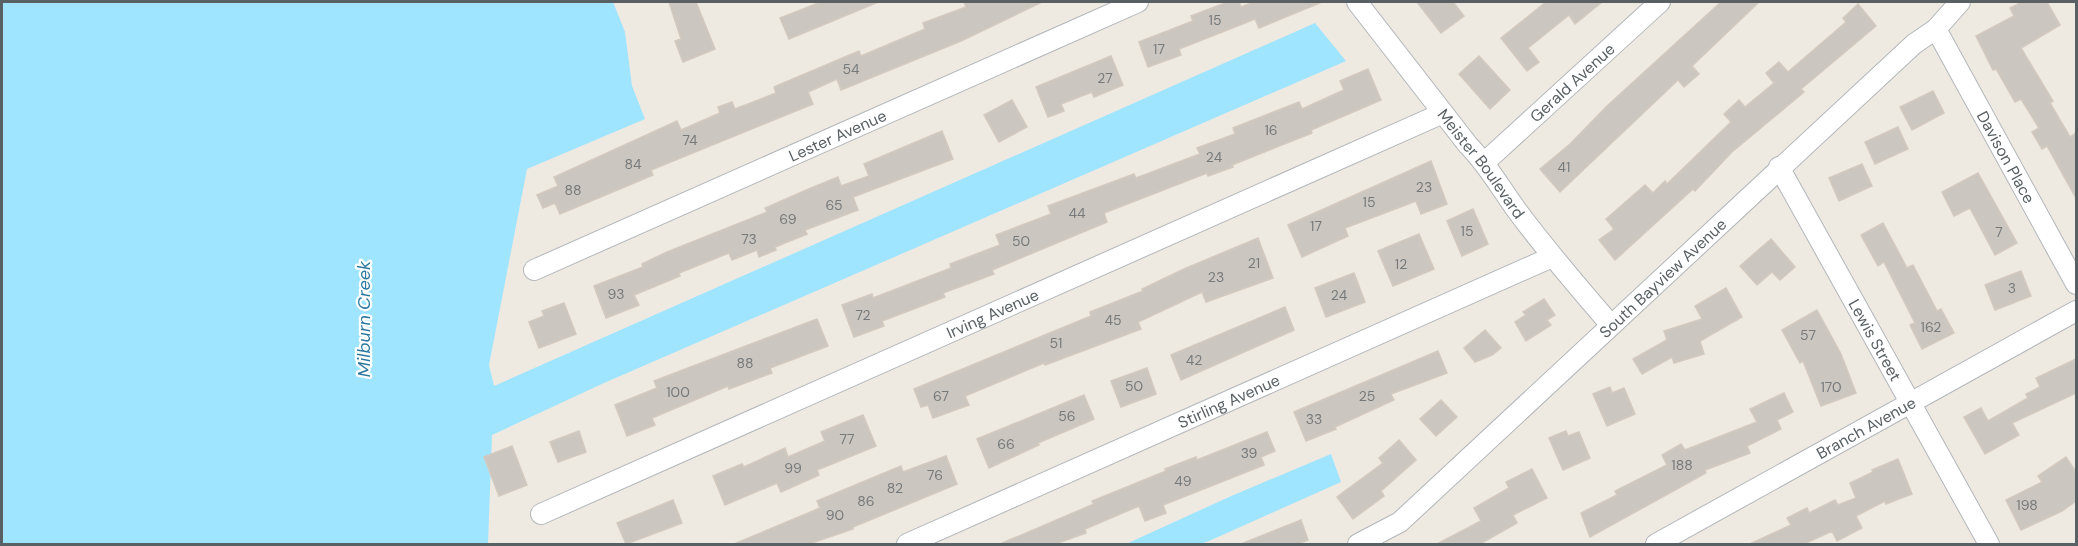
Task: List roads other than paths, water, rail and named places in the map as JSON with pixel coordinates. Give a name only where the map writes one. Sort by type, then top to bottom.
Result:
[{"type":"street","name":"Lester Avenue","points":[[534,270],[1138,2]]},
{"type":"street","name":"Gerald Avenue","points":[[1485,162],[1660,2]]},
{"type":"street","name":"South Bayview Avenue","points":[[1358,544],[1400,522],[1779,167],[1914,44],[1936,29],[1960,2]]},
{"type":"street","name":"Meister Boulevard","points":[[1360,3],[1443,113],[1485,162],[1497,184],[1552,257],[1610,324]]},
{"type":"street","name":"Davison Place","points":[[1936,29],[2076,284]]},
{"type":"street","name":"Irving Avenue","points":[[541,514],[1443,113]]},
{"type":"street","name":"Lewis Street","points":[[1779,167],[1989,544]]},
{"type":"street","name":"Stirling Avenue","points":[[907,544],[1552,257]]},
{"type":"street","name":"Branch Avenue","points":[[1656,544],[2076,311]]},
{"type":"water","name":"Milburn Creek","points":[[2,2],[613,2],[625,32],[632,86],[645,119],[527,169],[489,365],[494,386],[1315,23],[1346,61],[604,383],[492,435],[488,544],[2,544]]},
{"type":"water","points":[[1331,454],[1341,482],[1209,541],[1200,544],[1126,544],[1229,497]]}]
